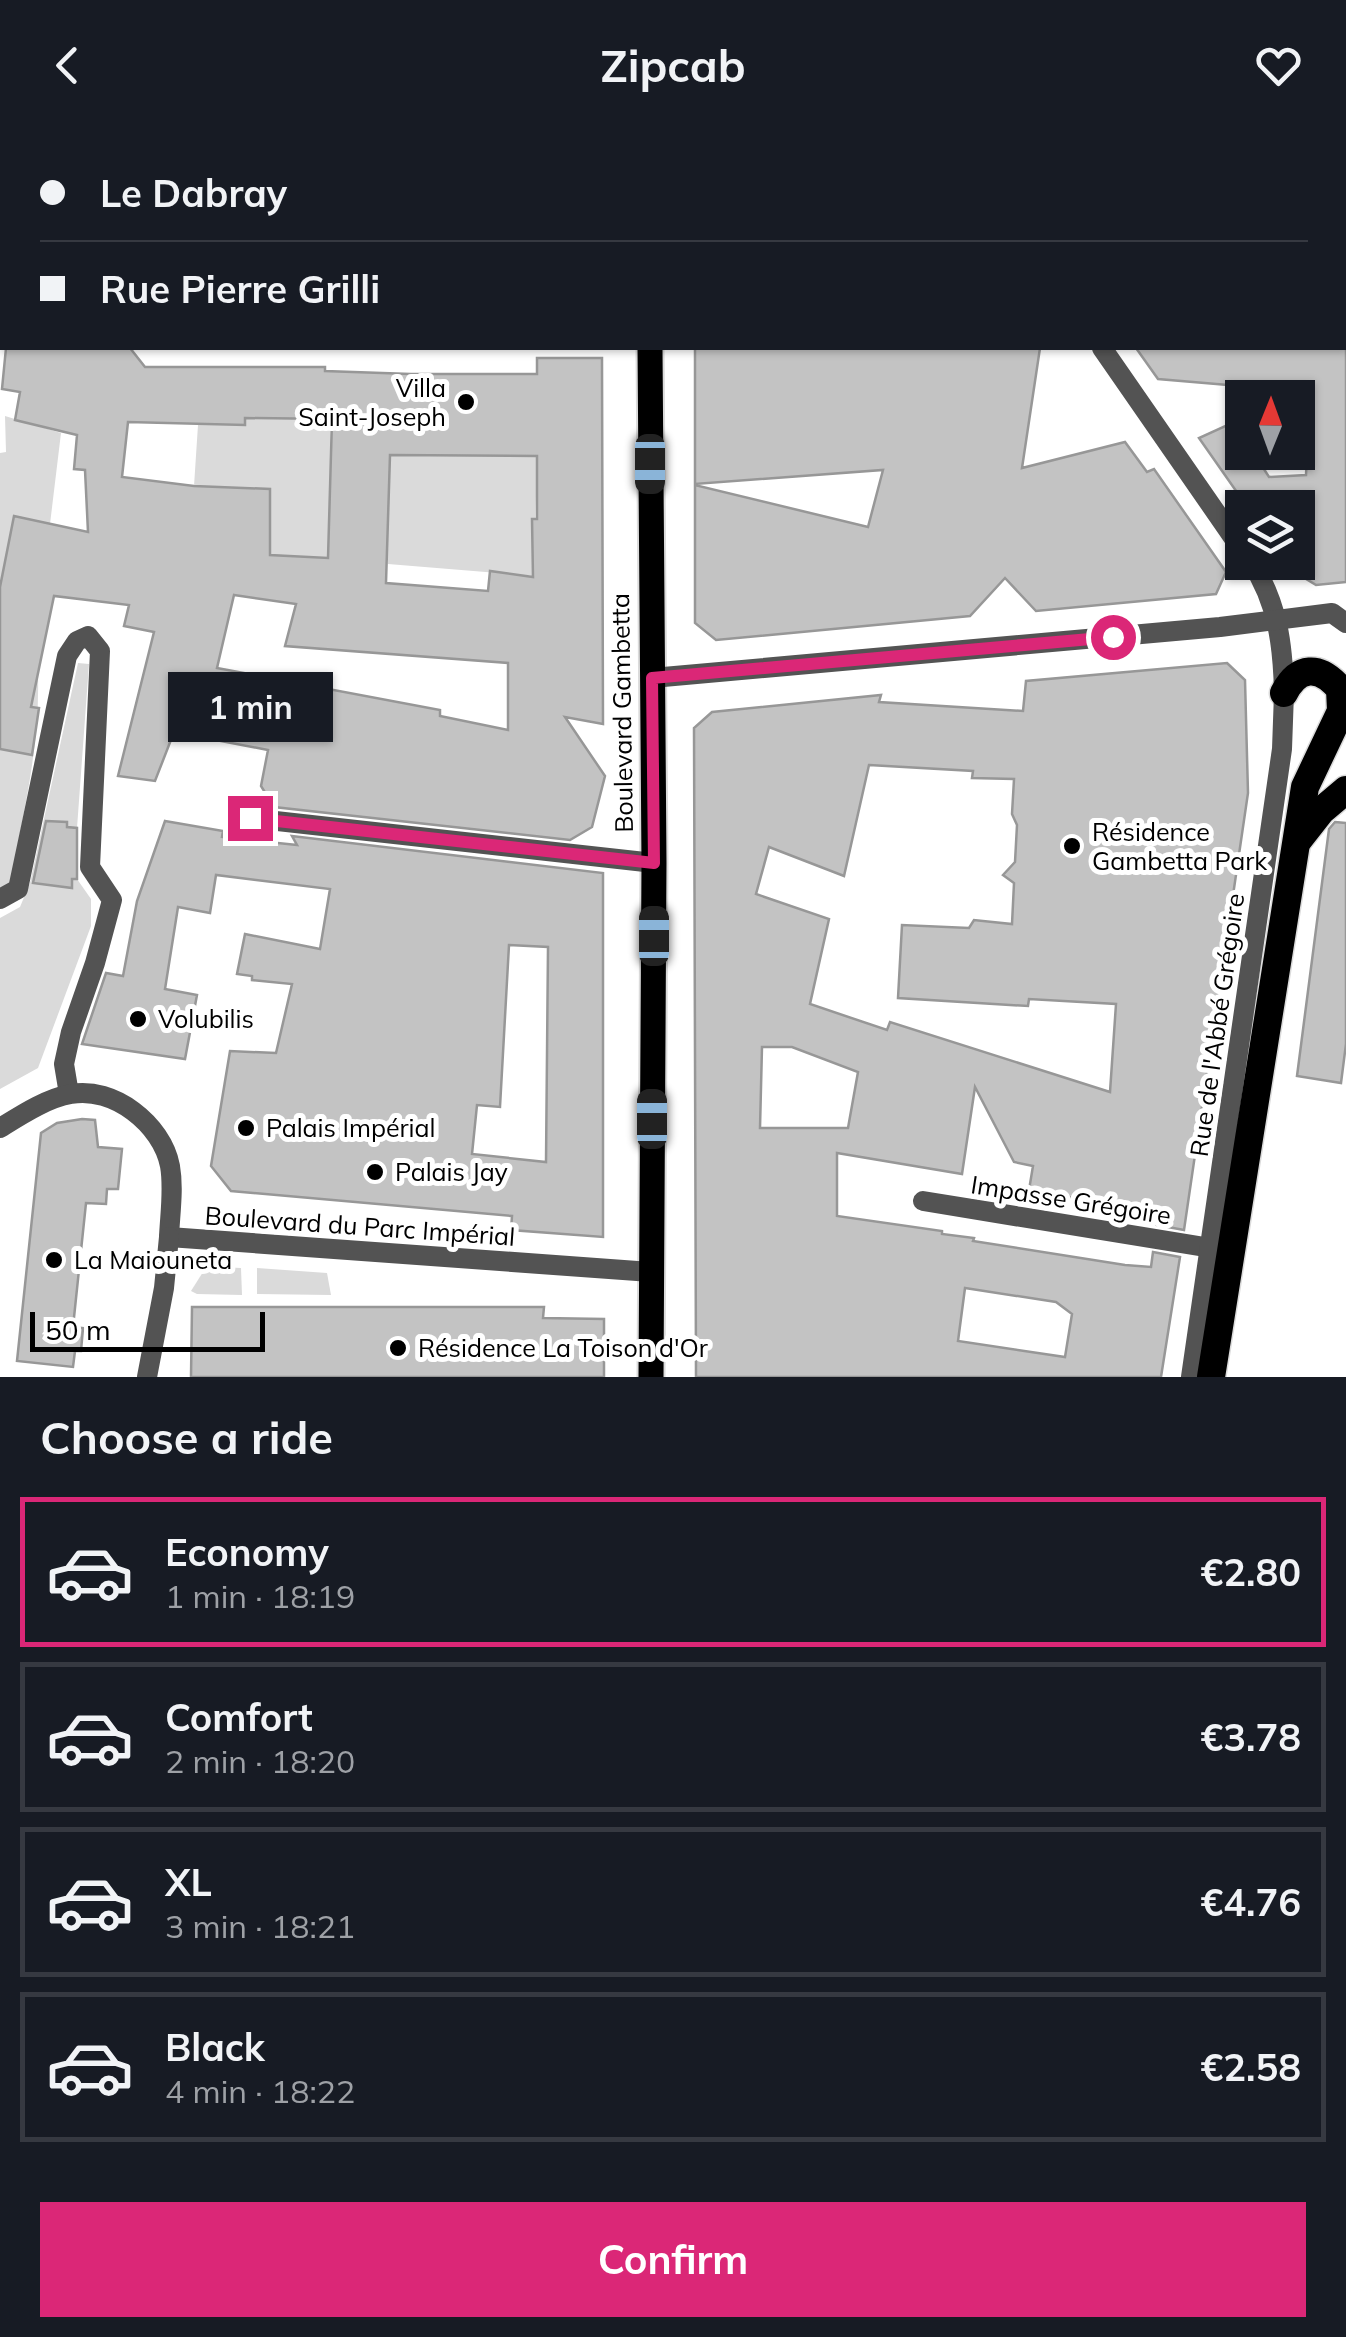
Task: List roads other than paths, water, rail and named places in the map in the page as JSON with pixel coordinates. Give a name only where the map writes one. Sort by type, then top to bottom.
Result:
[{"type":"highway","points":[[1211,1377],[1305,787],[1340,711],[1342,698],[1340,688],[1328,677],[1310,672],[1301,672],[1292,679],[1284,693]]},
{"type":"highway","points":[[1296,844],[1321,811],[1346,790]]},
{"type":"main road","name":"Boulevard Gambetta","points":[[650,350],[654,863],[651,1377]]},
{"type":"street","points":[[1103,350],[1225,525]]},
{"type":"street","name":"Rue de l'Abbé Grégoire","points":[[1191,1377],[1282,749],[1282,645],[1263,580]]},
{"type":"street","points":[[652,678],[1276,620],[1339,618]]},
{"type":"street","points":[[0,899],[18,890],[67,656],[77,642],[88,636],[100,651],[90,867],[112,900],[70,1032],[64,1064],[69,1094],[0,1128]]},
{"type":"street","points":[[250,818],[654,863]]},
{"type":"street","name":"Boulevard du Parc Impérial","points":[[69,1094],[98,1093],[138,1113],[155,1132],[170,1162],[169,1237],[651,1272]]},
{"type":"street","name":"Impasse Grégoire","points":[[923,1201],[1211,1248]]},
{"type":"street","points":[[147,1377],[169,1237]]},
{"type":"place","name":"Villa Saint-Joseph","points":[[466,402]]},
{"type":"place","name":"Résidence Gambetta Park","points":[[1072,846]]},
{"type":"place","name":"Volubilis","points":[[138,1019]]},
{"type":"place","name":"Palais Impérial","points":[[246,1128]]},
{"type":"place","name":"Palais Jay","points":[[375,1172]]},
{"type":"place","name":"La Maiouneta","points":[[54,1260]]},
{"type":"place","name":"Résidence La Toison d'Or","points":[[398,1348]]}]
